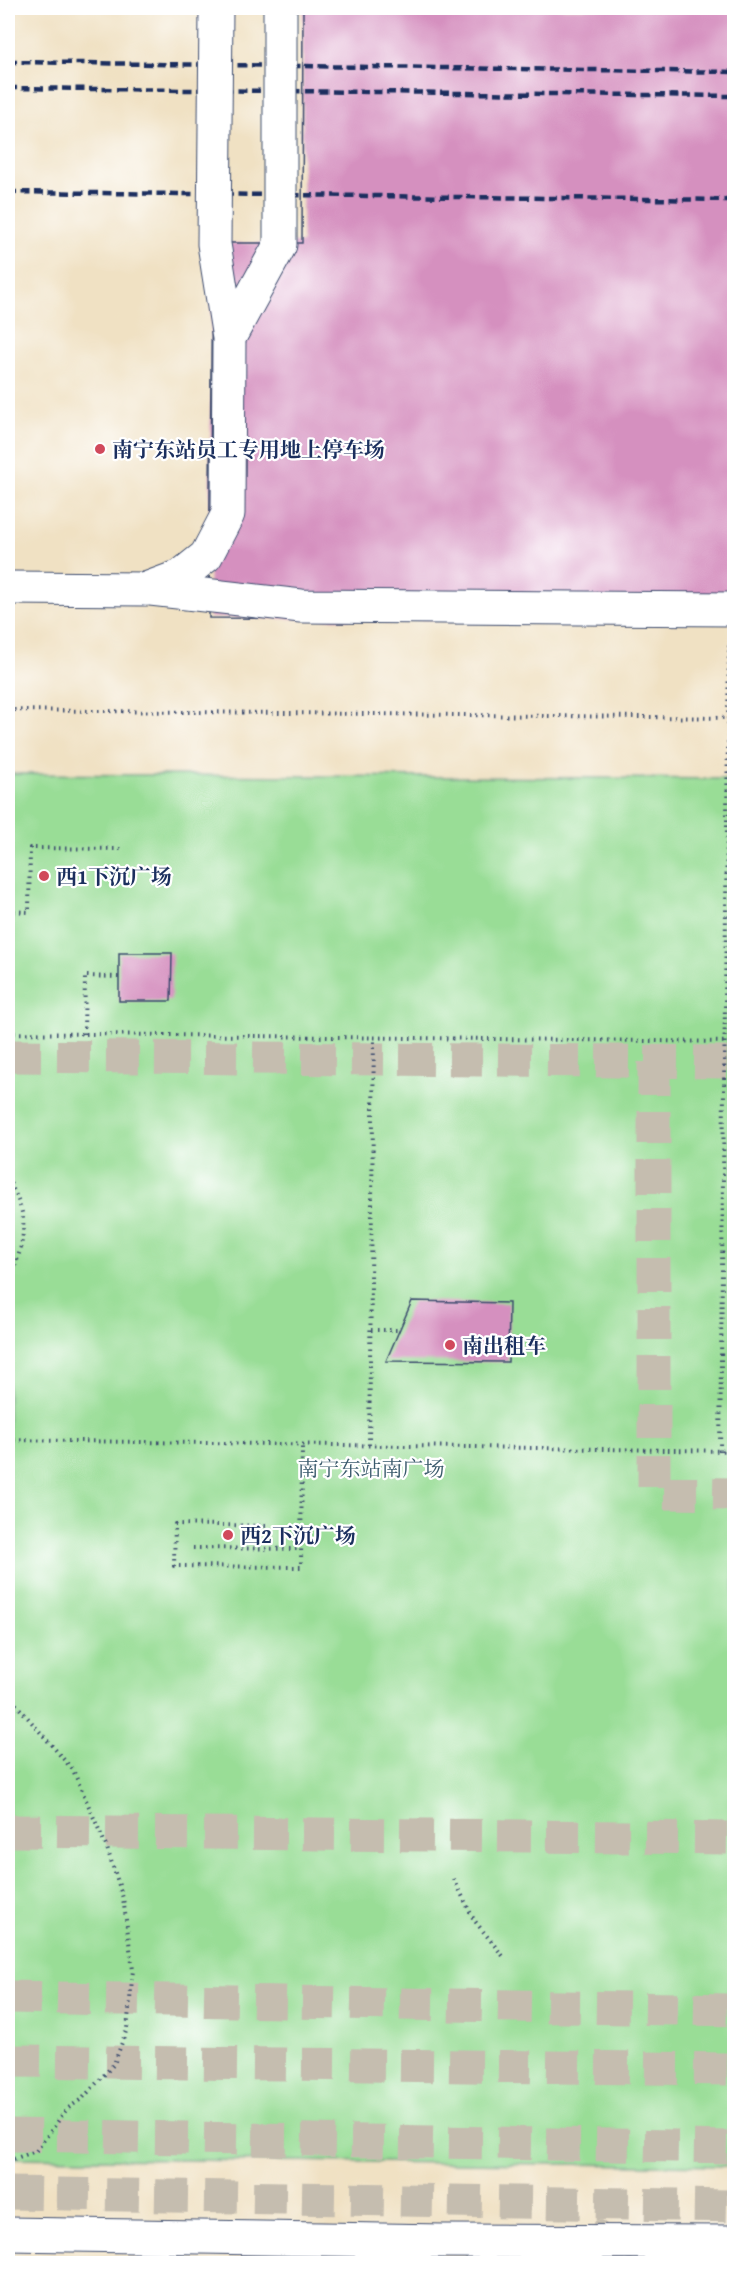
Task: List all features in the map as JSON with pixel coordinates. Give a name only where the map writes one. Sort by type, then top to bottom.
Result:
[{"type":"street","points":[[146,589],[181,576],[206,556],[228,514],[229,338],[214,244],[216,8]]},
{"type":"street","points":[[229,338],[280,245],[280,8]]},
{"type":"street","points":[[8,588],[146,589],[301,606],[732,621]]},
{"type":"street","points":[[8,2234],[443,2241],[638,2253],[735,2242]]},
{"type":"path","points":[[720,1450],[728,718],[732,621]]},
{"type":"path","points":[[8,710],[735,718]]},
{"type":"path","points":[[8,911],[29,912],[30,848],[121,849]]},
{"type":"path","points":[[84,1034],[85,976],[119,977]]},
{"type":"path","points":[[8,1034],[735,1042]]},
{"type":"path","points":[[369,1445],[374,1037]]},
{"type":"path","points":[[8,1178],[22,1211],[22,1243],[8,1282]]},
{"type":"path","points":[[371,1330],[399,1330]]},
{"type":"path","points":[[8,1440],[735,1451]]},
{"type":"path","points":[[266,1526],[175,1524],[174,1566],[301,1567],[302,1444]]},
{"type":"path","points":[[193,1548],[301,1549]]},
{"type":"path","points":[[8,1695],[73,1770],[107,1848],[123,1898],[133,1971],[127,2029],[114,2064],[83,2098],[67,2109],[36,2151],[8,2161]]},
{"type":"path","points":[[454,1879],[474,1920],[503,1956]]},
{"type":"green space","name":"南宁东站南广场","points":[[8,774],[734,779],[734,2166],[8,2158]]},
{"type":"building","points":[[303,8],[734,8],[734,621],[209,618],[212,243],[302,243]]},
{"type":"building","points":[[119,953],[172,953],[171,1001],[119,1001]]},
{"type":"building","name":"南出租车","points":[[412,1301],[509,1303],[508,1362],[386,1361]]},
{"type":"tunnel","points":[[8,1056],[734,1062]]},
{"type":"tunnel","points":[[654,1062],[654,1493],[734,1494]]},
{"type":"tunnel","points":[[8,1831],[734,1838]]},
{"type":"tunnel","points":[[8,1997],[734,2010]]},
{"type":"tunnel","points":[[8,2061],[734,2069]]},
{"type":"tunnel","points":[[8,2135],[734,2147]]},
{"type":"tunnel","points":[[8,2193],[734,2206]]},
{"type":"tunnel","points":[[588,2230],[629,2264]]},
{"type":"railway","points":[[8,62],[734,72]]},
{"type":"railway","points":[[8,88],[734,96]]},
{"type":"railway","points":[[8,192],[734,200]]},
{"type":"place","name":"南宁东站员工专用地上停车场","points":[[100,449]]},
{"type":"place","name":"西1下沉广场","points":[[44,876]]},
{"type":"place","name":"南出租车","points":[[450,1345]]},
{"type":"place","name":"西2下沉广场","points":[[228,1535]]}]
